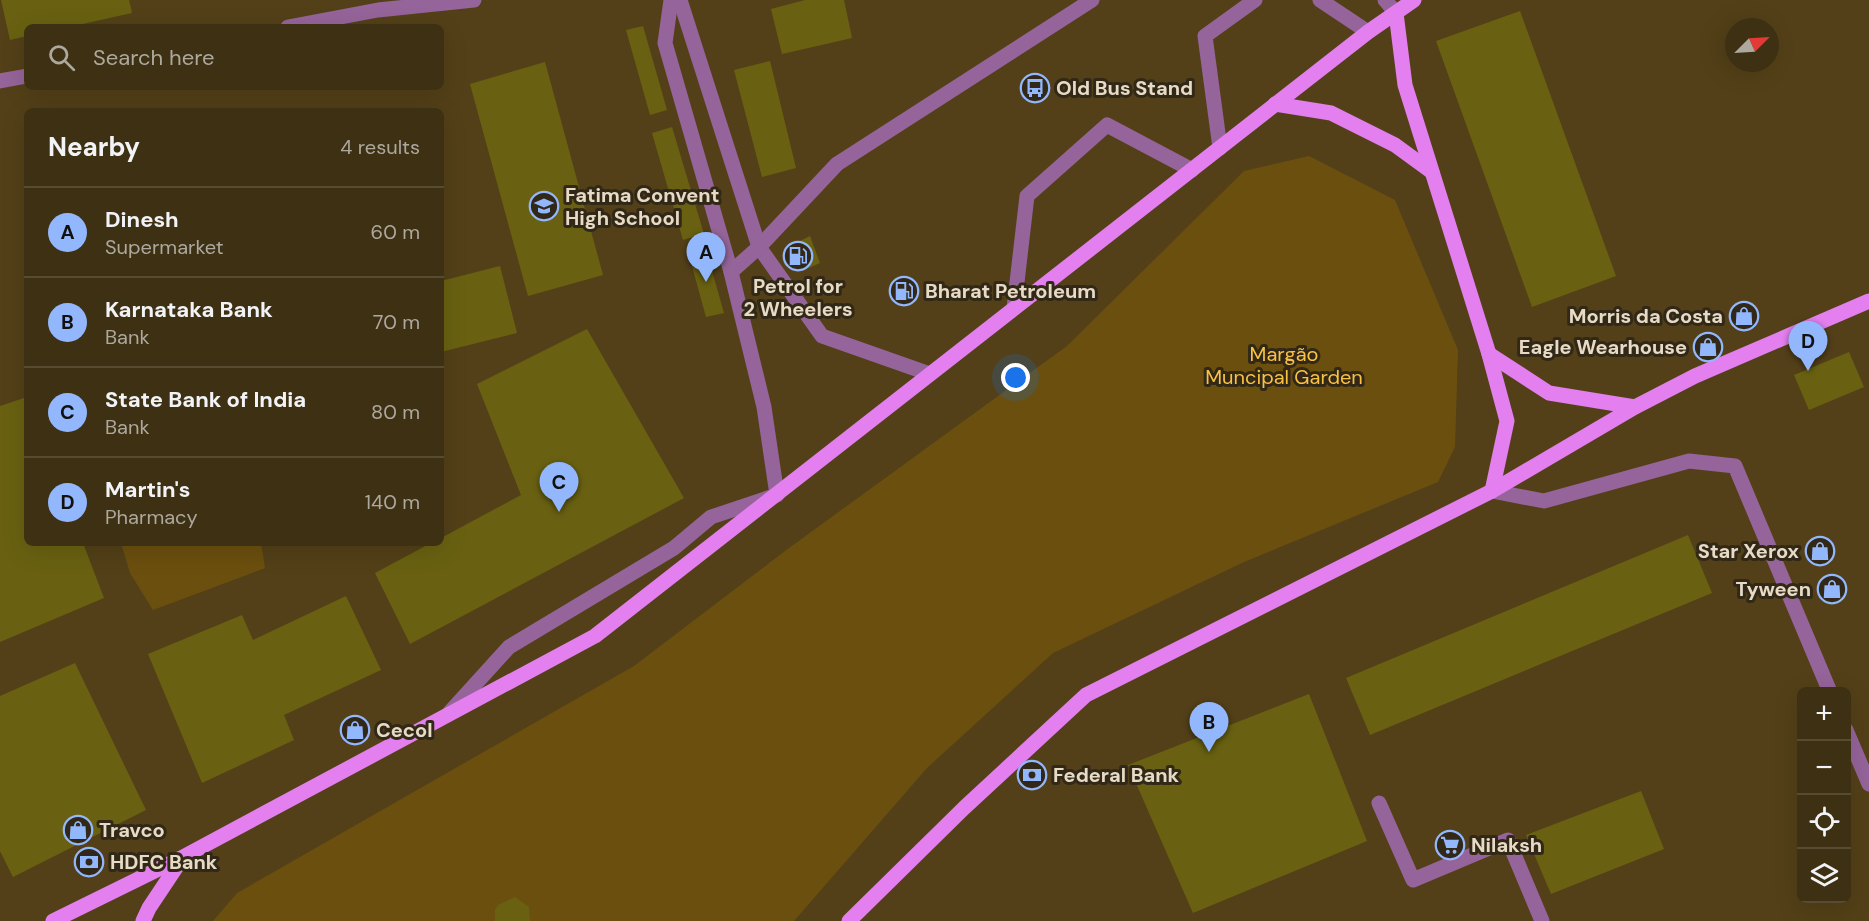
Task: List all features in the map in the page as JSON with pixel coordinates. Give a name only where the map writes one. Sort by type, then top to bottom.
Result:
[{"type":"main road","points":[[53,921],[181,858],[595,636],[1368,32],[1414,0]]},
{"type":"main road","points":[[1396,13],[1405,85],[1489,354],[1507,422],[1492,491]]},
{"type":"main road","points":[[1275,105],[1331,113],[1395,145],[1432,172]]},
{"type":"main road","points":[[849,921],[964,808],[1086,695],[1492,491],[1635,406],[1695,376],[1869,301]]},
{"type":"main road","points":[[1489,354],[1549,393],[1635,406]]},
{"type":"main road","points":[[143,921],[181,858]]},
{"type":"street","points":[[304,24],[378,10],[474,0]]},
{"type":"street","points":[[450,712],[509,647],[674,548],[711,517],[777,495],[764,407],[731,272],[665,43],[671,0]]},
{"type":"street","points":[[680,0],[759,247],[822,336],[930,374]]},
{"type":"street","points":[[731,272],[759,247],[837,164],[1092,0]]},
{"type":"street","points":[[1220,148],[1206,36],[1255,0]]},
{"type":"street","points":[[1320,0],[1368,32]]},
{"type":"street","points":[[1385,0],[1396,13]]},
{"type":"street","points":[[0,81],[24,77]]},
{"type":"street","points":[[1014,308],[1027,196],[1107,124],[1192,170]]},
{"type":"street","points":[[1492,491],[1544,501],[1689,461],[1735,466],[1828,687]]},
{"type":"street","points":[[1851,741],[1869,784]]},
{"type":"street","points":[[1379,803],[1413,880],[1508,840],[1542,921]]},
{"type":"green space","name":"Margão Muncipal Garden","points":[[1309,156],[1395,200],[1458,350],[1455,447],[1438,482],[1244,562],[1053,653],[927,768],[794,921],[213,921],[237,893],[634,666],[789,548],[1067,346],[1244,171]]},
{"type":"green space","points":[[122,546],[261,546],[265,568],[153,610],[130,573]]},
{"type":"building","points":[[1,0],[129,0],[132,13],[82,24],[24,24],[24,37],[10,40]]},
{"type":"building","points":[[805,0],[844,0],[852,38],[782,54],[771,9]]},
{"type":"building","points":[[1520,11],[1616,276],[1532,307],[1436,41]]},
{"type":"building","points":[[643,26],[667,110],[650,115],[626,30]]},
{"type":"building","points":[[770,61],[796,168],[762,177],[734,70]]},
{"type":"building","points":[[545,62],[603,275],[528,296],[470,84]]},
{"type":"building","points":[[672,127],[704,234],[683,240],[652,133]]},
{"type":"building","points":[[810,236],[820,263],[802,271],[792,245]]},
{"type":"building","points":[[704,243],[724,313],[706,317],[687,248]]},
{"type":"building","points":[[500,266],[517,333],[444,351],[444,280]]},
{"type":"building","points":[[587,329],[684,498],[410,644],[375,573],[425,546],[444,546],[444,536],[521,495],[477,384]]},
{"type":"building","points":[[1849,352],[1864,387],[1809,410],[1794,375]]},
{"type":"building","points":[[24,398],[24,546],[84,546],[104,598],[0,642],[0,406]]},
{"type":"building","points":[[1688,535],[1712,593],[1370,735],[1346,678]]},
{"type":"building","points":[[346,596],[381,670],[284,715],[294,740],[202,783],[148,654],[242,615],[253,640]]},
{"type":"building","points":[[75,663],[146,810],[13,877],[0,851],[0,696]]},
{"type":"building","points":[[1309,694],[1367,841],[1193,913],[1128,765]]},
{"type":"building","points":[[1641,791],[1664,849],[1551,894],[1526,835]]},
{"type":"building","points":[[515,897],[529,907],[530,921],[495,921],[495,910],[498,905]]},
{"type":"place","name":"Old Bus Stand","points":[[1035,88]]},
{"type":"place","name":"Fatima Convent High School","points":[[544,206]]},
{"type":"place","name":"Petrol for 2 Wheelers","points":[[798,256]]},
{"type":"place","name":"Dinesh","points":[[706,282]]},
{"type":"place","name":"Bharat Petroleum","points":[[904,291]]},
{"type":"place","name":"Morris da Costa","points":[[1744,316]]},
{"type":"place","name":"Eagle Wearhouse","points":[[1708,347]]},
{"type":"place","name":"Martin's","points":[[1808,371]]},
{"type":"place","name":"State Bank of India","points":[[559,512]]},
{"type":"place","name":"Star Xerox","points":[[1820,551]]},
{"type":"place","name":"Tyween","points":[[1832,589]]},
{"type":"place","name":"Cecol","points":[[355,730]]},
{"type":"place","name":"Karnataka Bank","points":[[1209,752]]},
{"type":"place","name":"Federal Bank","points":[[1032,775]]},
{"type":"place","name":"Travco","points":[[78,830]]},
{"type":"place","name":"Nilaksh","points":[[1450,845]]},
{"type":"place","name":"HDFC Bank","points":[[89,862]]}]
